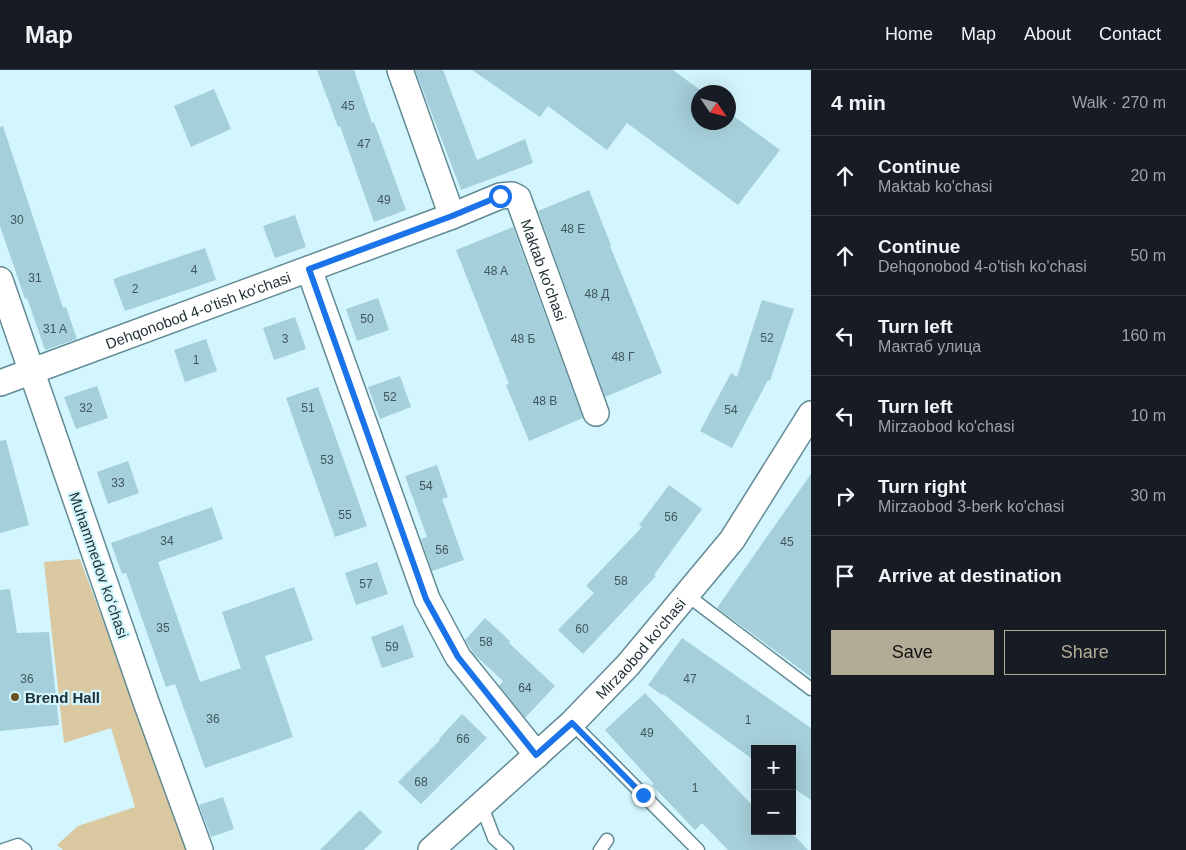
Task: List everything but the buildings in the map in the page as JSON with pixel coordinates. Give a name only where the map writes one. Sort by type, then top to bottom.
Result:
[{"type":"street","points":[[400,70],[452,216]]},
{"type":"street","name":"Maktab ko'chasi","points":[[452,216],[500,196],[512,195],[518,198],[596,413]]},
{"type":"street","name":"Dehqonobod 4-o'tish ko'chasi","points":[[0,383],[452,216]]},
{"type":"street","points":[[309,269],[426,599],[458,657],[536,755]]},
{"type":"street","name":"Muhammedov koʻchasi","points":[[0,280],[146,702],[200,850]]},
{"type":"street","name":"Mirzaobod ko'chasi","points":[[431,850],[572,723],[628,665],[732,540],[811,414]]},
{"type":"lane","points":[[687,595],[811,689]]},
{"type":"lane","points":[[572,723],[698,850]]},
{"type":"lane","points":[[481,804],[494,838],[506,850]]},
{"type":"lane","points":[[3,850],[18,844],[25,850]]},
{"type":"shaded area","points":[[80,559],[188,850],[63,850],[57,845],[78,826],[135,807],[111,728],[64,743],[44,562]]},
{"type":"place","name":"Brend Hall","points":[[15,697]]},
{"type":"route","points":[[500,196],[452,216],[309,269],[426,599],[458,657],[536,755],[572,723],[643,795]]}]
